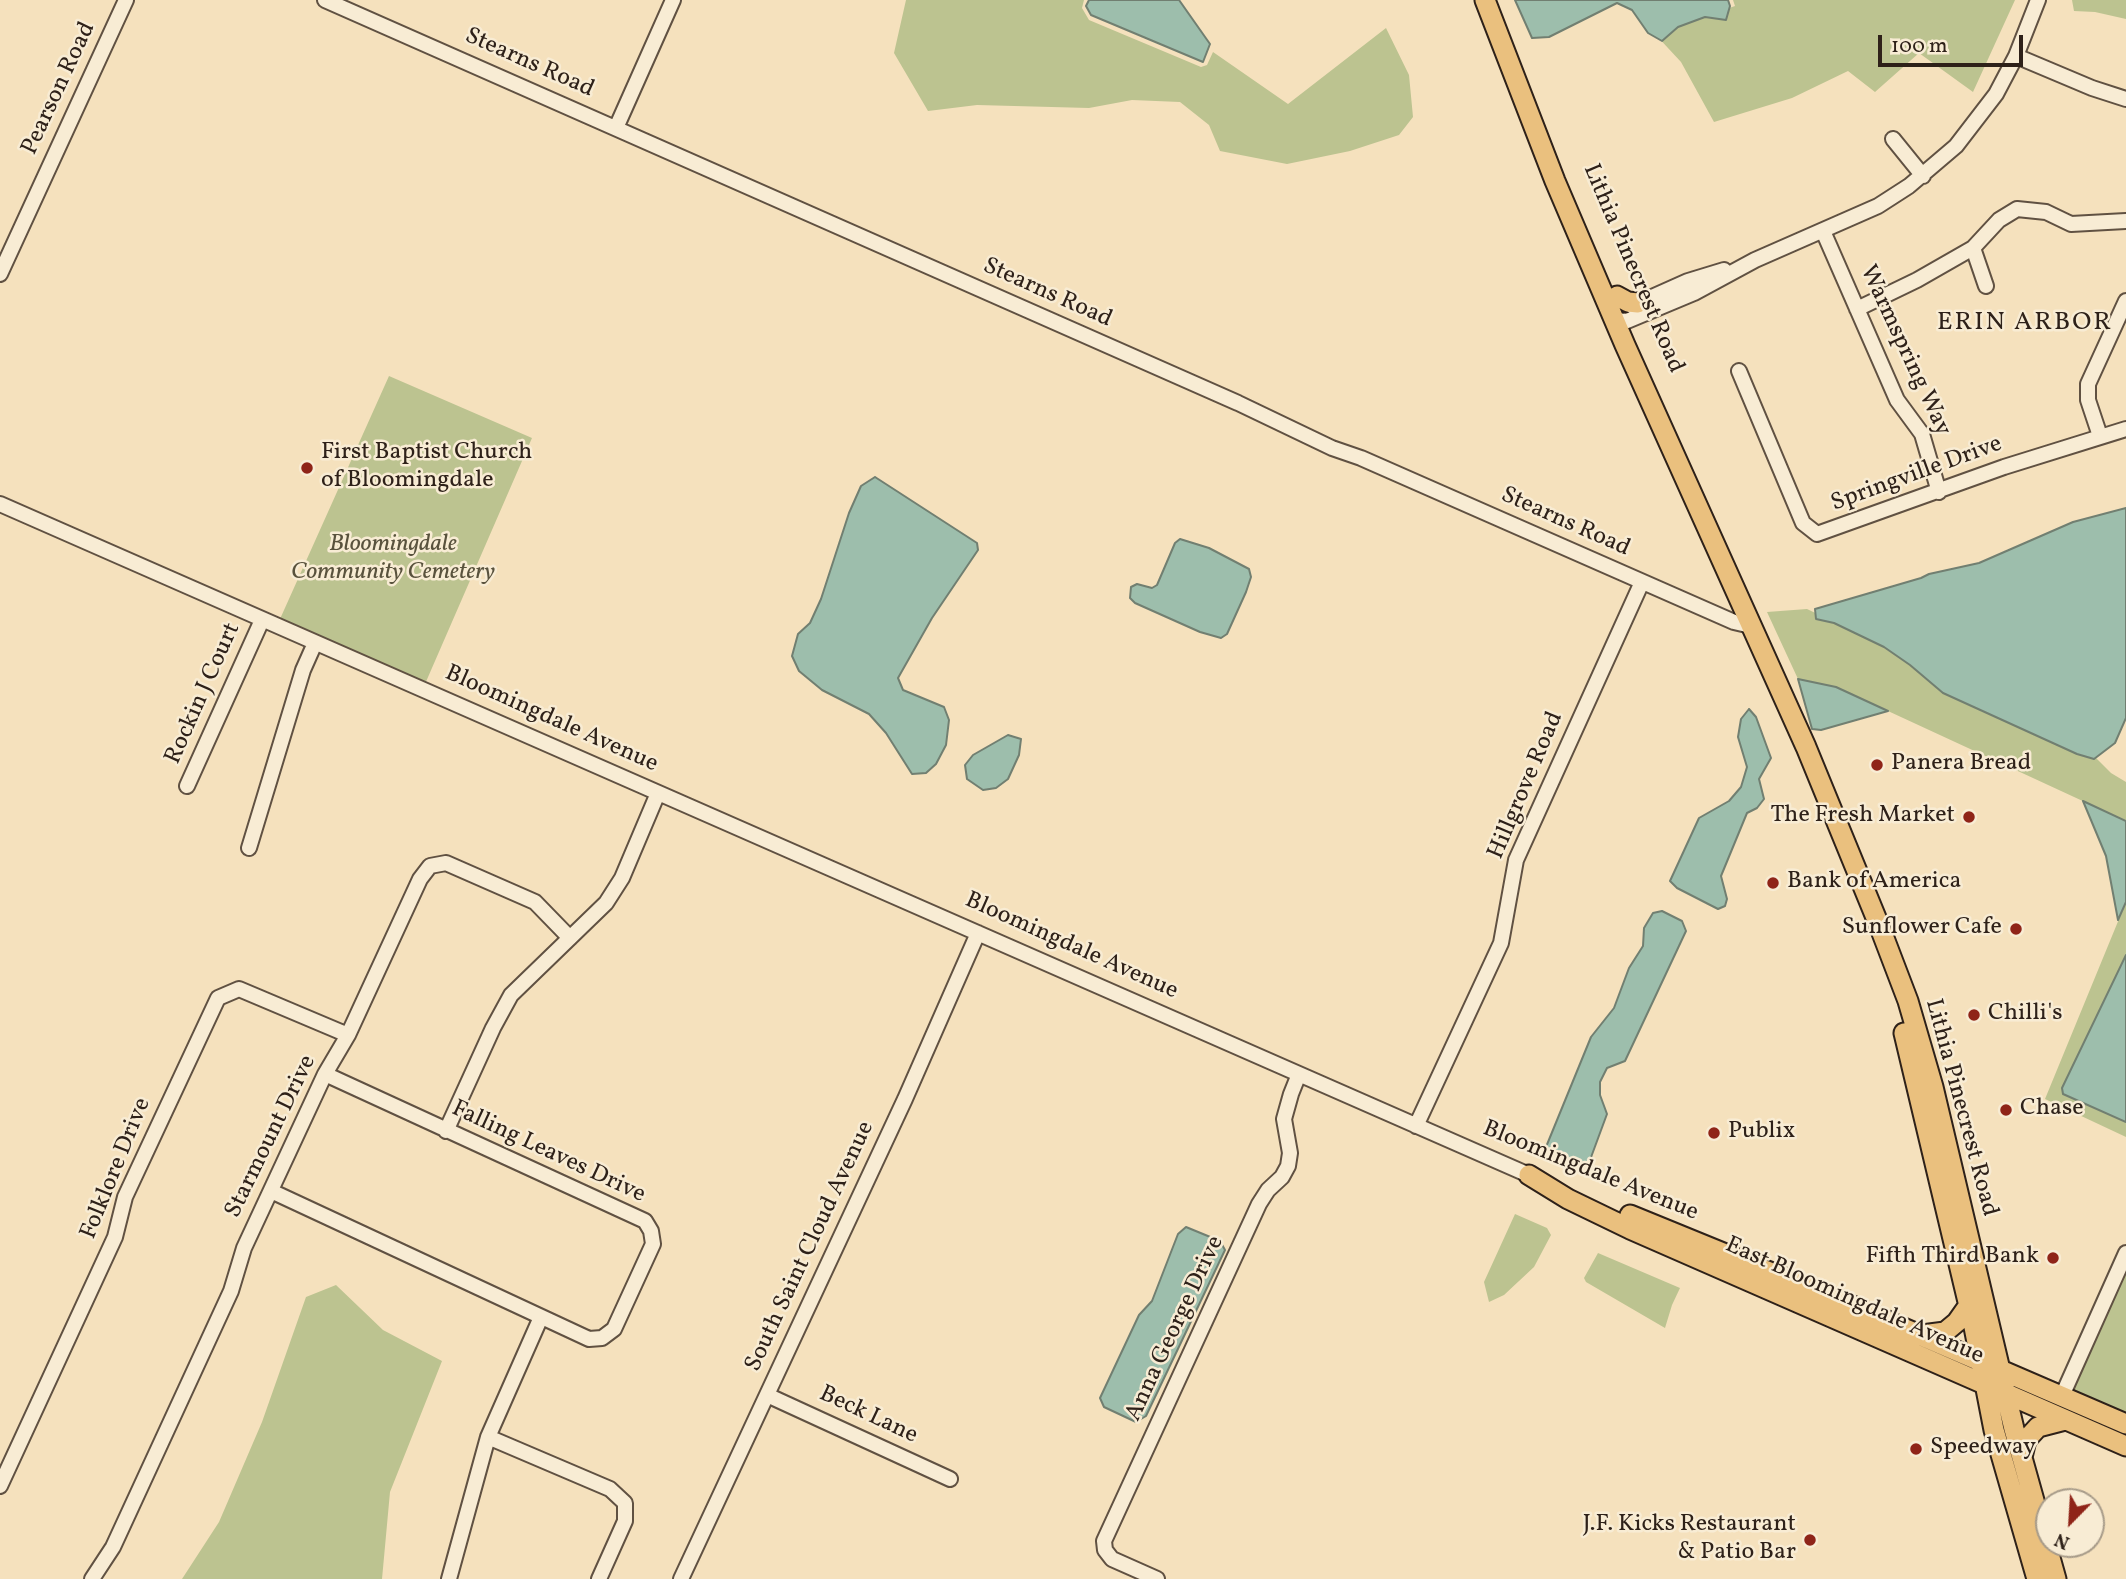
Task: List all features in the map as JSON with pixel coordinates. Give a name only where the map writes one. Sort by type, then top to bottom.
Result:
[{"type":"main road","name":"Lithia Pinecrest Road","points":[[1486,2],[1522,72],[1624,310],[1721,557],[1850,851],[1913,1017],[1933,1087],[2006,1395],[2056,1579]]},
{"type":"main road","name":"Lithia Pinecrest Road","points":[[1768,666],[1783,717],[1869,929],[1898,1012],[1969,1305],[1994,1430],[2037,1579]]},
{"type":"main road","name":"Bloomingdale Avenue","points":[[1529,1175],[1922,1335],[2126,1424]]},
{"type":"main road","name":"East Bloomingdale Avenue","points":[[1529,1175],[1568,1199],[1630,1229],[2126,1446]]},
{"type":"main road","points":[[1922,1335],[1945,1332],[1969,1305]]},
{"type":"main road","points":[[2022,1457],[2026,1440],[2036,1428],[2065,1420]]},
{"type":"street","name":"Pearson Road","points":[[0,274],[126,0]]},
{"type":"street","name":"Stearns Road","points":[[325,0],[1227,398],[1332,448],[1361,458],[1734,622],[1751,626]]},
{"type":"street","points":[[616,128],[673,0]]},
{"type":"street","points":[[1624,310],[1694,293],[1755,260],[1878,205],[1923,176],[1956,146],[1996,94],[2016,56],[2038,0]]},
{"type":"street","points":[[2016,56],[2092,88],[2126,99]]},
{"type":"street","points":[[1893,139],[1923,176]]},
{"type":"street","points":[[1857,309],[1917,280],[1973,248],[1999,220],[2017,209],[2046,212],[2071,224],[2126,221]]},
{"type":"street","name":"Warmspring Way","points":[[1823,231],[1897,400],[1922,434],[1939,492]]},
{"type":"street","points":[[1973,248],[1986,286]]},
{"type":"street","points":[[1624,310],[1688,281],[1755,260]]},
{"type":"street","points":[[2100,436],[2088,400],[2088,384],[2126,301]]},
{"type":"street","name":"Springville Drive","points":[[1739,371],[1803,523],[1817,534],[2004,467],[2126,429]]},
{"type":"street","name":"Bloomingdale Avenue","points":[[0,504],[1529,1175]]},
{"type":"street","name":"Hillgrove Road","points":[[1416,1126],[1501,943],[1516,860],[1642,582]]},
{"type":"street","name":"Rockin J Court","points":[[187,786],[262,620]]},
{"type":"street","points":[[250,848],[303,670],[315,643]]},
{"type":"street","points":[[446,1131],[511,995],[606,903],[622,878],[658,793]]},
{"type":"street","name":"Starmount Drive","points":[[92,1579],[113,1548],[231,1291],[244,1248],[325,1074],[348,1035],[420,878],[430,866],[446,863],[535,902],[570,938]]},
{"type":"street","name":"South Saint Cloud Avenue","points":[[681,1579],[905,1099],[978,933]]},
{"type":"street","name":"Folklore Drive","points":[[0,1486],[115,1237],[125,1197],[218,998],[239,989],[348,1035]]},
{"type":"street","name":"Falling Leaves Drive","points":[[271,1191],[589,1339],[602,1338],[614,1329],[653,1244],[651,1231],[645,1222],[325,1074]]},
{"type":"street","name":"Anna George Drive","points":[[1157,1579],[1112,1559],[1105,1550],[1104,1541],[1259,1204],[1288,1166],[1290,1153],[1284,1119],[1290,1094],[1299,1074]]},
{"type":"street","points":[[2062,1396],[2126,1253]]},
{"type":"street","points":[[449,1579],[488,1437],[541,1317]]},
{"type":"street","name":"Beck Lane","points":[[767,1395],[950,1479]]},
{"type":"street","points":[[488,1437],[610,1489],[625,1503],[625,1521],[599,1579]]},
{"type":"green space","points":[[906,0],[1084,0],[1082,8],[1089,20],[1201,67],[1207,65],[1213,52],[1288,104],[1386,28],[1409,75],[1413,117],[1399,135],[1350,151],[1287,164],[1220,151],[1209,125],[1180,102],[1132,100],[1089,108],[977,105],[928,111],[894,53]]},
{"type":"green space","points":[[1733,0],[2015,0],[1973,92],[1919,53],[1875,92],[1848,71],[1792,98],[1714,122],[1681,62],[1655,34],[1735,6]]},
{"type":"green space","points":[[2072,0],[2126,0],[2126,19],[2095,12],[2074,11]]},
{"type":"green space","name":"Bloomingdale Community Cemetery","points":[[389,376],[532,438],[425,684],[280,619]]},
{"type":"green space","points":[[1807,609],[1886,647],[2094,756],[2111,773],[2126,782],[2126,821],[1836,687],[1798,679],[1767,612]]},
{"type":"green space","points":[[2126,902],[2126,1137],[2045,1099]]},
{"type":"green space","points":[[1515,1214],[1547,1228],[1551,1235],[1534,1267],[1504,1295],[1489,1302],[1484,1282]]},
{"type":"green space","points":[[1598,1253],[1680,1288],[1665,1328],[1586,1282],[1584,1278]]},
{"type":"green space","points":[[2126,1268],[2126,1419],[2069,1393]]},
{"type":"green space","points":[[336,1285],[383,1330],[442,1361],[390,1492],[382,1579],[182,1579],[219,1522],[262,1422],[306,1297]]},
{"type":"shaded area","points":[[1089,0],[1179,0],[1210,44],[1203,62],[1091,15],[1086,6]]},
{"type":"shaded area","points":[[1515,0],[1728,0],[1730,6],[1726,20],[1705,17],[1678,27],[1662,41],[1648,33],[1632,10],[1617,3],[1549,37],[1532,38]]},
{"type":"shaded area","points":[[875,477],[977,543],[978,550],[932,618],[898,678],[903,690],[944,707],[949,720],[946,745],[936,764],[926,773],[912,774],[886,733],[869,714],[822,690],[799,671],[792,656],[798,634],[810,623],[821,599],[849,513],[861,486]]},
{"type":"shaded area","points":[[2126,508],[2126,718],[2115,743],[2094,759],[2077,754],[1943,693],[1884,647],[1834,623],[1816,619],[1815,609],[1929,574],[1979,563],[2073,522]]},
{"type":"shaded area","points":[[1180,539],[1209,548],[1249,569],[1251,577],[1246,592],[1227,634],[1221,638],[1200,632],[1135,603],[1130,598],[1131,587],[1137,584],[1152,588],[1157,585],[1175,543]]},
{"type":"shaded area","points":[[1798,679],[1836,687],[1888,711],[1821,730],[1812,729]]},
{"type":"shaded area","points":[[1749,709],[1756,717],[1771,758],[1759,779],[1764,799],[1757,808],[1747,813],[1721,876],[1727,899],[1725,906],[1718,909],[1677,888],[1670,881],[1699,818],[1729,801],[1741,787],[1747,767],[1738,737],[1741,719]]},
{"type":"shaded area","points":[[1008,735],[1021,739],[1019,755],[1008,779],[996,788],[983,790],[967,779],[965,765],[973,755]]},
{"type":"shaded area","points":[[2083,801],[2126,821],[2126,902],[2118,920],[2106,856]]},
{"type":"shaded area","points":[[1662,911],[1682,921],[1686,931],[1625,1061],[1607,1068],[1600,1082],[1600,1095],[1607,1114],[1590,1160],[1583,1166],[1546,1147],[1591,1037],[1614,1008],[1629,968],[1643,946],[1644,928],[1653,913]]},
{"type":"shaded area","points":[[2126,955],[2126,1122],[2063,1094],[2062,1088]]},
{"type":"shaded area","points":[[1186,1227],[1220,1241],[1225,1250],[1146,1416],[1136,1422],[1104,1407],[1100,1398],[1139,1315],[1152,1301],[1178,1234]]},
{"type":"place","name":"First Baptist Church of Bloomingdale","points":[[307,468]]},
{"type":"place","name":"Panera Bread","points":[[1877,765]]},
{"type":"place","name":"The Fresh Market","points":[[1969,817]]},
{"type":"place","name":"Bank of America","points":[[1773,883]]},
{"type":"place","name":"Sunflower Cafe","points":[[2016,929]]},
{"type":"place","name":"Chilli's","points":[[1974,1015]]},
{"type":"place","name":"Chase","points":[[2006,1110]]},
{"type":"place","name":"Publix","points":[[1714,1133]]},
{"type":"place","name":"Fifth Third Bank","points":[[2053,1258]]},
{"type":"place","name":"Speedway","points":[[1916,1449]]},
{"type":"place","name":"J.F. Kicks Restaurant & Patio Bar","points":[[1810,1540]]},
{"type":"district","name":"ERIN ARBOR","points":[[2025,324]]}]
